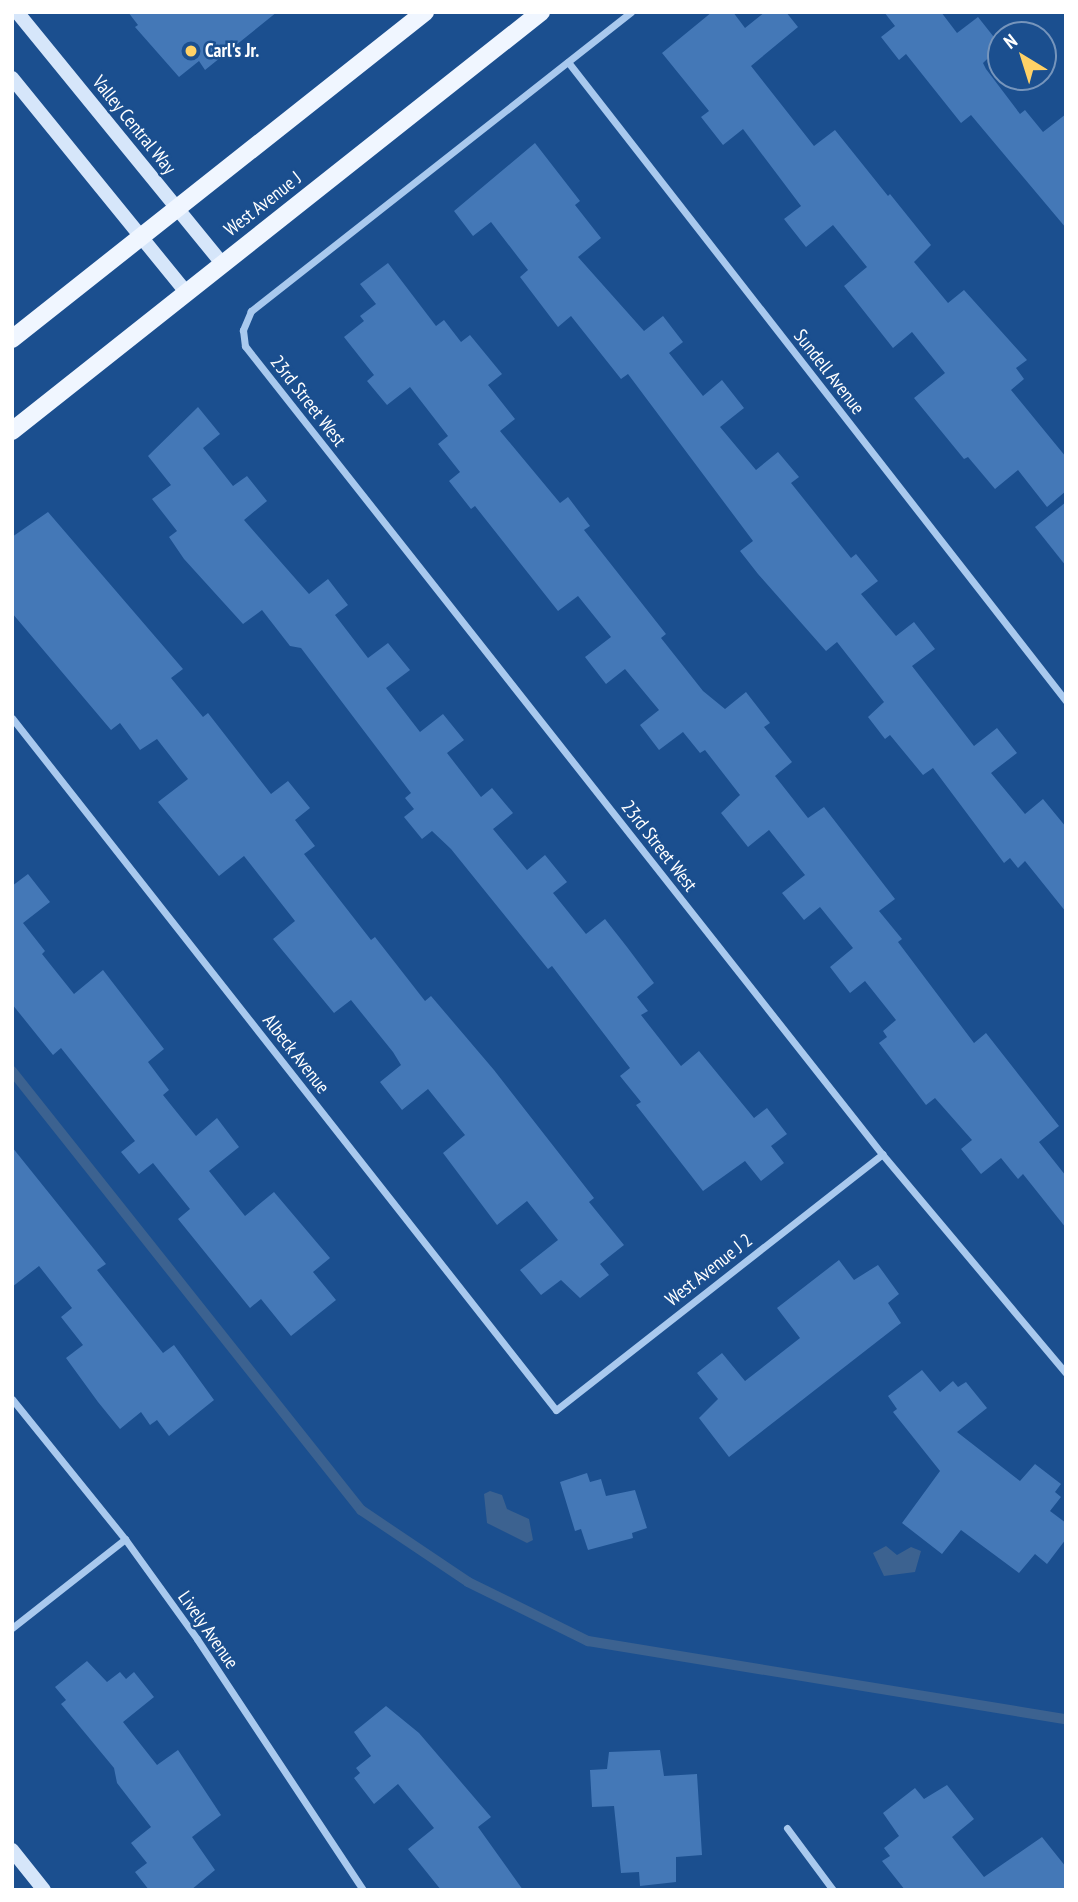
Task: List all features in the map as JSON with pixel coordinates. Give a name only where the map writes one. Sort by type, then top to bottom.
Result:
[{"type":"main road","points":[[12,339],[425,12]]},
{"type":"main road","name":"West Avenue J","points":[[12,431],[541,12]]},
{"type":"street","name":"Valley Central Way","points":[[16,12],[222,263]]},
{"type":"street","points":[[568,62],[631,12]]},
{"type":"street","name":"23rd Street West","points":[[568,62],[251,311],[243,330],[245,346],[882,1154],[1066,1373]]},
{"type":"street","name":"Sundell Avenue","points":[[568,62],[1066,701]]},
{"type":"street","points":[[12,78],[186,292]]},
{"type":"street","name":"Albeck Avenue","points":[[12,718],[556,1410]]},
{"type":"street","name":"West Avenue J 2","points":[[556,1410],[882,1154]]},
{"type":"street","name":"Lively Avenue","points":[[12,1399],[125,1539],[197,1639],[363,1890]]},
{"type":"street","points":[[12,1628],[125,1539]]},
{"type":"street","points":[[787,1828],[833,1890]]},
{"type":"street","points":[[12,1850],[44,1890]]},
{"type":"water","points":[[490,1491],[502,1495],[507,1509],[529,1519],[533,1540],[527,1543],[487,1523],[484,1494]]},
{"type":"water","points":[[886,1546],[897,1555],[911,1547],[921,1551],[915,1572],[884,1576],[873,1553]]},
{"type":"building","name":"Carl's Jr.","points":[[128,12],[277,12],[205,70],[199,61],[179,77],[135,27],[138,25]]},
{"type":"building","points":[[712,12],[733,12],[745,28],[765,12],[786,12],[798,27],[751,66],[814,146],[835,130],[888,196],[890,194],[931,245],[914,262],[948,303],[964,290],[1027,360],[1016,368],[1024,379],[1011,390],[1066,457],[1066,491],[1047,507],[1018,470],[995,489],[968,457],[964,459],[914,398],[945,373],[912,332],[893,348],[844,286],[867,267],[833,225],[806,247],[784,219],[801,206],[743,129],[723,145],[701,117],[709,111],[662,53]]},
{"type":"building","points":[[884,12],[941,12],[957,33],[978,17],[987,28],[987,59],[983,63],[987,70],[987,91],[1003,91],[1020,114],[1025,110],[1043,132],[1066,114],[1066,228],[971,115],[961,123],[906,54],[899,60],[881,37],[895,26]]},
{"type":"building","points":[[535,143],[580,201],[575,205],[601,238],[578,257],[644,331],[663,316],[683,342],[669,353],[703,396],[722,380],[744,408],[720,427],[756,470],[778,452],[799,477],[791,483],[851,558],[856,554],[878,581],[861,594],[896,636],[914,622],[935,649],[912,666],[974,746],[997,728],[1017,753],[991,773],[1025,814],[1043,799],[1066,827],[1066,912],[1025,861],[1018,868],[1010,858],[1004,863],[933,768],[923,775],[890,735],[885,739],[868,717],[884,702],[837,642],[826,651],[740,551],[753,541],[628,374],[621,379],[571,316],[558,327],[520,277],[528,270],[491,222],[473,236],[454,211]]},
{"type":"building","points":[[388,263],[436,326],[444,320],[461,342],[470,335],[502,374],[488,385],[515,419],[500,431],[560,503],[568,497],[590,526],[584,530],[666,634],[661,638],[703,691],[725,709],[746,692],[770,723],[764,727],[792,762],[775,776],[808,818],[824,807],[895,899],[879,911],[902,939],[898,942],[974,1043],[986,1033],[1059,1126],[1039,1142],[1066,1176],[1066,1228],[1023,1174],[1018,1179],[1001,1158],[981,1174],[961,1149],[972,1140],[935,1098],[926,1105],[879,1043],[887,1037],[883,1031],[896,1020],[865,981],[850,993],[830,967],[853,948],[820,907],[804,920],[782,893],[805,875],[769,830],[748,847],[721,813],[740,795],[705,750],[700,753],[683,732],[659,750],[640,725],[659,710],[625,669],[606,684],[585,657],[611,637],[578,596],[558,611],[475,506],[471,509],[449,481],[460,472],[438,444],[448,436],[410,387],[387,405],[367,381],[374,375],[344,337],[364,321],[360,316],[376,304],[360,284]]},
{"type":"building","points":[[198,407],[220,434],[203,448],[233,486],[247,476],[267,501],[244,520],[309,594],[328,579],[348,605],[335,615],[368,658],[388,643],[410,670],[386,688],[420,732],[443,714],[464,740],[447,753],[481,797],[492,788],[513,813],[493,829],[527,870],[545,855],[567,882],[553,893],[586,934],[605,919],[627,947],[654,983],[637,997],[648,1011],[641,1015],[681,1066],[699,1051],[754,1118],[767,1108],[787,1134],[771,1146],[784,1163],[761,1181],[745,1161],[703,1191],[636,1105],[641,1102],[620,1076],[630,1068],[552,966],[548,969],[451,849],[432,831],[422,839],[404,817],[414,809],[405,798],[411,793],[301,648],[290,646],[262,610],[243,624],[184,559],[169,537],[177,531],[152,499],[171,485],[148,456]]},
{"type":"building","points":[[1066,502],[1066,566],[1035,527]]},
{"type":"building","points":[[48,512],[183,669],[171,678],[203,717],[208,713],[271,794],[288,781],[310,808],[295,820],[315,846],[304,854],[371,940],[375,937],[425,1001],[431,996],[494,1070],[594,1198],[589,1202],[624,1245],[600,1264],[609,1275],[580,1298],[561,1280],[541,1295],[520,1270],[558,1240],[527,1201],[497,1225],[443,1153],[465,1135],[428,1089],[402,1110],[380,1082],[401,1065],[393,1052],[351,1000],[334,1013],[273,939],[295,921],[244,856],[219,876],[158,802],[188,779],[157,739],[140,750],[120,723],[111,730],[12,613],[12,537]]},
{"type":"building","points":[[28,874],[50,902],[23,923],[45,951],[42,954],[74,994],[103,970],[164,1049],[148,1062],[169,1090],[163,1095],[196,1136],[217,1118],[239,1147],[209,1171],[245,1216],[274,1192],[330,1258],[313,1272],[336,1300],[291,1336],[261,1299],[250,1308],[178,1219],[190,1209],[153,1163],[139,1174],[121,1152],[135,1141],[61,1048],[53,1055],[12,1004],[12,886]]},
{"type":"building","points":[[12,1147],[106,1264],[97,1270],[163,1353],[174,1345],[214,1400],[169,1436],[157,1420],[150,1425],[141,1412],[120,1429],[98,1402],[66,1358],[83,1345],[61,1317],[72,1308],[39,1266],[12,1287]]},
{"type":"building","points":[[839,1260],[854,1280],[878,1265],[899,1294],[888,1303],[901,1323],[729,1457],[699,1418],[718,1399],[697,1373],[722,1353],[745,1381],[800,1338],[777,1308]]},
{"type":"building","points":[[922,1370],[940,1392],[953,1381],[958,1387],[966,1382],[987,1408],[957,1432],[1020,1481],[1035,1464],[1061,1484],[1055,1492],[1061,1497],[1050,1511],[1066,1523],[1066,1539],[1047,1564],[1035,1554],[1019,1573],[961,1530],[942,1554],[902,1523],[940,1471],[893,1412],[897,1409],[888,1396]]},
{"type":"building","points":[[587,1473],[590,1482],[601,1479],[606,1496],[635,1490],[647,1528],[632,1533],[633,1538],[588,1550],[581,1529],[575,1531],[560,1482]]},
{"type":"building","points":[[87,1661],[107,1682],[120,1672],[126,1679],[134,1672],[154,1697],[123,1722],[157,1765],[178,1750],[221,1815],[192,1837],[215,1870],[191,1890],[149,1890],[135,1872],[147,1863],[131,1843],[151,1827],[117,1783],[114,1768],[61,1704],[66,1700],[55,1687]]},
{"type":"building","points":[[386,1706],[419,1733],[491,1817],[478,1827],[523,1890],[441,1890],[408,1849],[434,1828],[398,1784],[374,1804],[354,1778],[360,1773],[356,1768],[371,1756],[354,1732]]},
{"type":"building","points":[[660,1750],[664,1776],[697,1774],[702,1855],[676,1857],[676,1882],[640,1886],[639,1872],[621,1873],[614,1806],[592,1807],[590,1770],[607,1769],[609,1752]]},
{"type":"building","points":[[947,1785],[974,1819],[952,1837],[984,1877],[1042,1837],[1066,1867],[1066,1890],[905,1890],[882,1861],[890,1856],[884,1848],[899,1836],[883,1813],[915,1788],[924,1799]]},
{"type":"waterway","points":[[12,1071],[361,1510],[468,1582],[588,1641],[1066,1719]]},
{"type":"place","name":"Carl's Jr.","points":[[191,51]]}]
